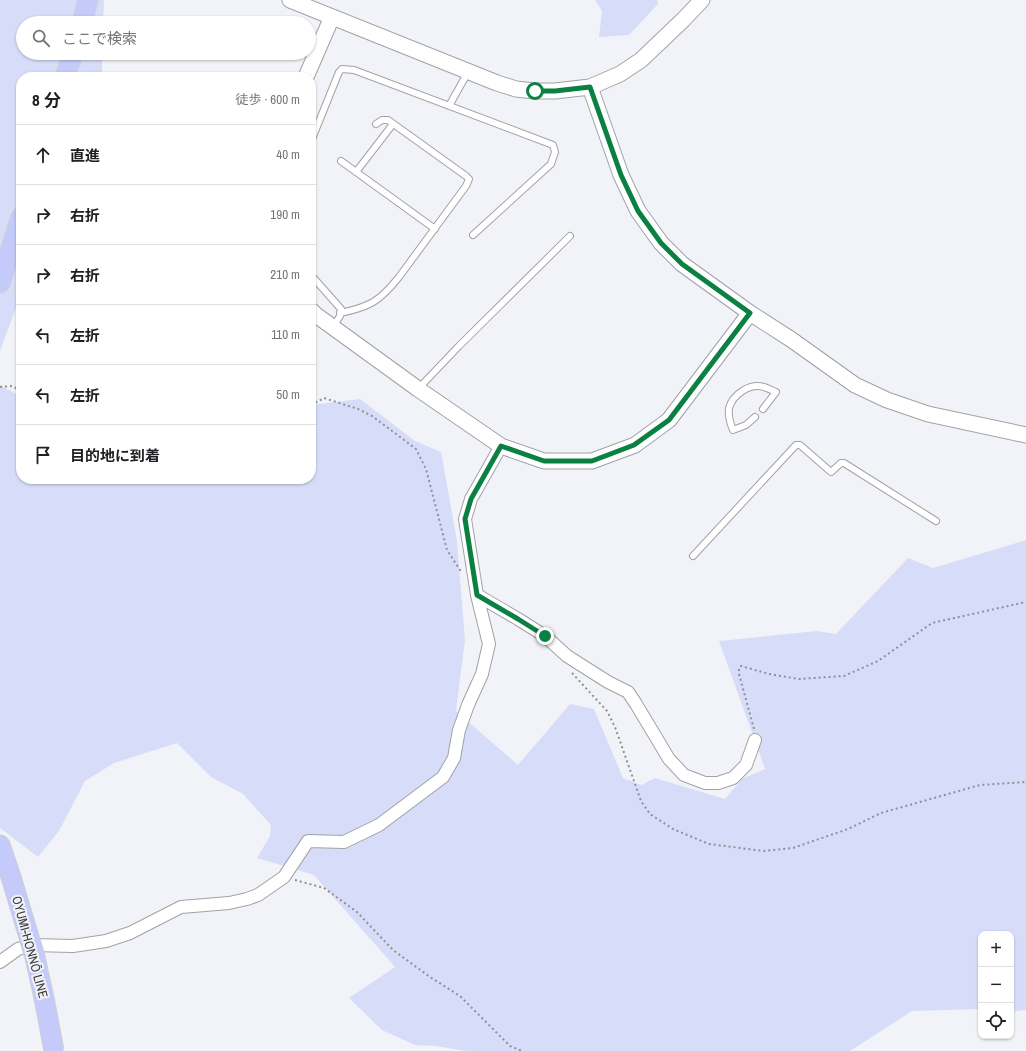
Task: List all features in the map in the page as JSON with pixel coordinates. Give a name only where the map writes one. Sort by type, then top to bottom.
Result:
[{"type":"main road","points":[[84,16],[88,0]]},
{"type":"main road","points":[[67,72],[71,60]]},
{"type":"main road","points":[[0,282],[16,232]]},
{"type":"main road","name":"OYUMI-HONNŌ LINE","points":[[0,845],[35,958],[54,1051]]},
{"type":"street","points":[[290,0],[497,83],[516,89],[535,91],[555,91],[590,87],[620,74],[641,60],[702,0]]},
{"type":"street","points":[[316,54],[332,17]]},
{"type":"street","points":[[308,72],[313,60]]},
{"type":"street","points":[[590,87],[621,175],[638,211],[661,243],[682,264],[855,385],[887,400],[928,414],[1026,435]]},
{"type":"street","points":[[316,314],[418,389],[501,446],[544,461],[592,461],[634,445],[669,420],[750,313]]},
{"type":"street","points":[[0,962],[18,949],[32,945],[73,946],[106,941],[130,933],[181,907],[229,903],[258,895],[284,877],[308,841],[344,842],[380,825],[443,777],[454,758],[459,730],[482,674],[488,644],[477,595],[465,519],[471,499],[501,446]]},
{"type":"street","points":[[477,595],[545,636],[567,656],[608,682],[628,692],[669,759],[684,776],[705,783],[718,783],[733,778],[746,765],[755,740]]},
{"type":"lane","points":[[316,129],[339,72],[342,69],[354,70],[553,145],[555,152],[551,164],[473,235]]},
{"type":"lane","points":[[450,106],[468,72]]},
{"type":"lane","points":[[340,313],[359,309],[374,302],[387,292],[435,229],[466,186],[469,179],[388,120],[382,120],[376,124]]},
{"type":"lane","points":[[356,172],[393,124]]},
{"type":"lane","points":[[341,161],[435,229]]},
{"type":"lane","points":[[418,389],[459,346],[570,236]]},
{"type":"lane","points":[[316,281],[341,309],[340,316],[333,327]]},
{"type":"lane","points":[[755,417],[746,425],[733,430],[729,420],[729,408],[734,398],[742,390],[753,386],[764,387],[776,392],[763,409]]},
{"type":"lane","points":[[693,556],[798,445],[800,445],[830,472],[841,463],[844,464],[936,521]]},
{"type":"path","points":[[0,387],[12,386],[16,388]]},
{"type":"path","points":[[316,402],[324,398],[358,408],[372,416],[416,449],[426,469],[448,550],[464,576]]},
{"type":"path","points":[[755,740],[754,730],[739,674],[739,668],[741,666],[769,674],[799,679],[844,676],[878,662],[932,623],[1026,602]]},
{"type":"path","points":[[567,656],[567,668],[607,711],[615,728],[641,801],[650,814],[673,829],[709,844],[764,851],[793,848],[848,829],[881,813],[980,785],[1026,782]]},
{"type":"path","points":[[284,877],[324,888],[357,912],[393,950],[430,977],[460,996],[510,1046],[522,1051]]},
{"type":"shaded area","points":[[0,0],[104,0],[103,16],[16,16],[16,60],[102,60],[102,72],[16,72],[16,308],[0,351]]},
{"type":"shaded area","points":[[595,0],[657,0],[658,4],[629,35],[599,37],[602,11]]},
{"type":"shaded area","points":[[0,385],[16,394],[16,484],[316,484],[316,404],[360,399],[415,441],[441,452],[457,541],[465,640],[456,711],[518,765],[570,704],[594,709],[623,778],[641,785],[655,778],[725,799],[742,779],[765,769],[719,641],[817,631],[836,634],[908,558],[933,568],[1026,540],[1026,1010],[1014,1012],[1014,931],[978,931],[978,1009],[912,1011],[850,1051],[466,1051],[436,1046],[415,1045],[382,1030],[349,998],[395,967],[314,875],[257,858],[270,836],[271,825],[243,794],[211,777],[177,743],[114,763],[85,781],[59,831],[38,857],[0,828]]},
{"type":"route","points":[[535,91],[555,91],[590,87],[621,175],[638,211],[661,243],[682,264],[750,313],[669,420],[634,445],[592,461],[544,461],[501,446],[471,499],[465,519],[477,595],[545,636]]}]
